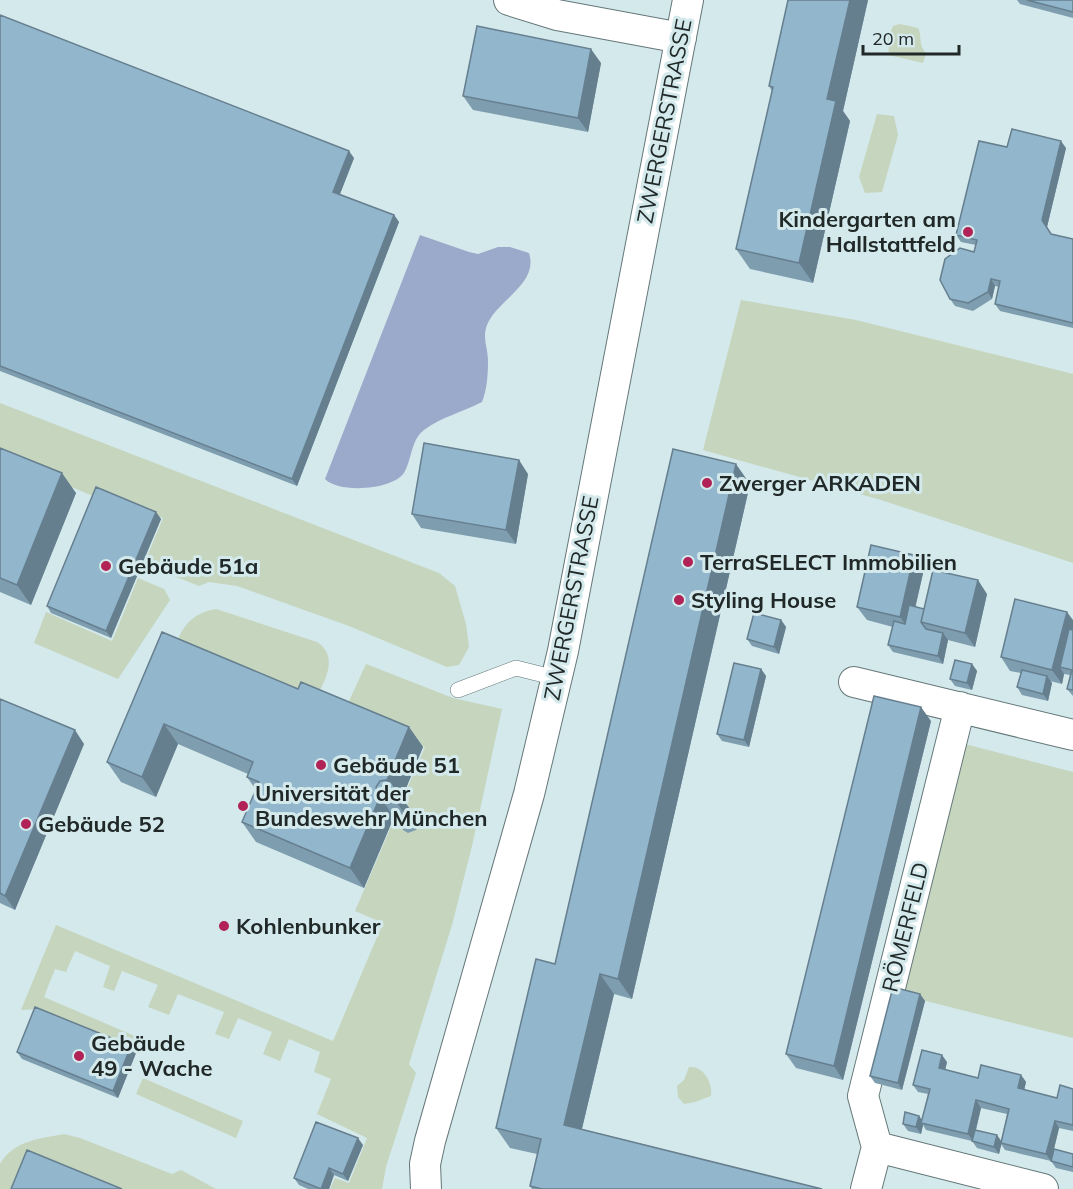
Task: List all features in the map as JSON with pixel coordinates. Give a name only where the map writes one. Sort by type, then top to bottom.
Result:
[{"type":"street","points":[[509,0],[557,15],[681,38]]},
{"type":"street","name":"ZWERGERSTRASSE","points":[[426,1189],[425,1164],[430,1141],[529,794],[556,678],[688,0]]},
{"type":"street","points":[[854,682],[1073,735]]},
{"type":"street","name":"RÖMERFELD","points":[[877,1147],[862,1096],[960,707]]},
{"type":"street","points":[[866,1189],[877,1147],[1043,1189]]},
{"type":"lane","points":[[458,690],[516,668],[556,678]]},
{"type":"green space","points":[[900,24],[918,28],[926,53],[923,63],[889,55],[888,37],[893,26]]},
{"type":"green space","points":[[877,114],[894,116],[898,135],[882,192],[865,193],[859,177]]},
{"type":"green space","points":[[741,300],[856,320],[1073,374],[1073,563],[881,500],[703,450]]},
{"type":"green space","points":[[0,403],[439,573],[455,586],[466,624],[469,647],[459,665],[447,667],[349,626],[237,586],[209,582],[199,586],[144,564],[163,518],[97,490],[93,496],[0,457]]},
{"type":"green space","points":[[138,578],[164,589],[170,600],[118,679],[34,643],[46,612],[112,641]]},
{"type":"green space","points":[[216,609],[317,642],[324,648],[328,655],[328,670],[315,700],[174,650],[188,623],[200,614]]},
{"type":"green space","points":[[366,664],[453,698],[502,709],[452,925],[409,1064],[416,1073],[386,1167],[382,1189],[330,1189],[335,1178],[349,1183],[367,1138],[317,1114],[331,1079],[314,1072],[320,1052],[289,1039],[280,1061],[263,1054],[272,1032],[238,1018],[229,1039],[215,1034],[224,1012],[178,994],[169,1015],[148,1007],[158,985],[122,971],[114,991],[103,987],[110,966],[75,951],[66,972],[55,969],[44,997],[137,1037],[132,1050],[37,1009],[21,1010],[56,925],[333,1041],[383,923],[355,911],[425,747],[344,712]]},
{"type":"green space","points":[[961,743],[1073,772],[1073,1038],[898,994]]},
{"type":"green space","points":[[689,1067],[703,1072],[711,1086],[711,1096],[684,1104],[678,1097],[677,1086],[684,1080]]},
{"type":"green space","points":[[143,1078],[243,1121],[236,1138],[136,1094]]},
{"type":"green space","points":[[64,1134],[80,1138],[172,1174],[181,1170],[216,1189],[0,1189],[0,1164],[12,1150],[36,1139]]},
{"type":"water","points":[[420,235],[478,254],[498,247],[510,247],[529,253],[528,274],[487,325],[485,339],[488,371],[482,402],[424,430],[414,444],[405,471],[391,482],[367,488],[342,487],[332,484],[325,479]]},
{"type":"building","points":[[788,0],[850,0],[827,99],[836,101],[799,263],[736,249],[773,87],[769,86]]},
{"type":"building","points":[[1027,0],[1073,0],[1073,12]]},
{"type":"building","points":[[0,15],[349,151],[333,192],[394,215],[292,479],[0,366]]},
{"type":"building","points":[[477,26],[591,49],[578,118],[463,96]]},
{"type":"building","points":[[1012,129],[1061,141],[1042,220],[1051,234],[1073,239],[1073,323],[995,304],[1000,281],[991,279],[988,292],[968,303],[950,299],[940,280],[945,259],[960,248],[974,252],[977,240],[956,235],[979,141],[1007,147]]},
{"type":"building","points":[[424,443],[519,460],[506,530],[412,514]]},
{"type":"building","points":[[0,448],[62,473],[17,585],[0,578]]},
{"type":"building","points":[[673,449],[736,464],[618,979],[600,974],[564,1125],[822,1189],[542,1189],[530,1186],[541,1139],[496,1128],[536,959],[555,964]]},
{"type":"building","name":"Gebäude 51a","points":[[96,487],[156,512],[106,631],[47,606]]},
{"type":"building","points":[[871,545],[914,555],[900,617],[857,607]]},
{"type":"building","points":[[933,570],[978,580],[965,633],[921,622]]},
{"type":"building","points":[[1015,599],[1067,612],[1052,670],[1001,657]]},
{"type":"building","points":[[909,605],[924,609],[921,622],[926,629],[943,633],[938,656],[888,645],[894,621],[905,624]]},
{"type":"building","points":[[754,613],[781,620],[774,647],[747,639]]},
{"type":"building","points":[[1069,629],[1073,630],[1073,690],[1067,689],[1072,670],[1060,667]]},
{"type":"building","name":"Gebäude 51","points":[[162,632],[298,689],[301,682],[409,727],[387,780],[380,781],[376,787],[380,797],[350,868],[242,822],[259,782],[247,777],[253,762],[164,724],[142,777],[107,762]]},
{"type":"building","points":[[955,660],[972,664],[967,683],[950,679]]},
{"type":"building","points":[[734,663],[761,669],[744,740],[717,734]]},
{"type":"building","points":[[1022,670],[1047,676],[1043,694],[1017,687]]},
{"type":"building","points":[[874,696],[921,707],[834,1066],[786,1054]]},
{"type":"building","name":"Gebäude 52","points":[[0,699],[75,730],[5,896],[0,893]]},
{"type":"building","points":[[386,780],[394,787],[392,796],[384,799],[379,796],[376,787],[380,781]]},
{"type":"building","points":[[893,987],[920,994],[898,1083],[870,1076]]},
{"type":"building","name":"Gebäude 49 - Wache","points":[[35,1007],[131,1046],[113,1091],[17,1052]]},
{"type":"building","points":[[922,1050],[942,1055],[939,1068],[978,1078],[981,1065],[1021,1075],[1018,1088],[1057,1098],[1060,1085],[1073,1089],[1073,1125],[1055,1121],[1046,1154],[1001,1143],[1009,1109],[976,1100],[968,1134],[921,1123],[930,1089],[913,1085]]},
{"type":"building","points":[[905,1112],[919,1116],[916,1127],[903,1124]]},
{"type":"building","points":[[316,1122],[358,1138],[343,1174],[329,1168],[321,1189],[294,1178]]},
{"type":"building","points":[[975,1130],[997,1135],[994,1147],[972,1141]]},
{"type":"building","points":[[1054,1149],[1073,1154],[1073,1167],[1051,1161]]},
{"type":"building","points":[[27,1150],[122,1189],[11,1189]]},
{"type":"place","name":"Kindergarten am Hallstattfeld","points":[[968,232]]},
{"type":"place","name":"Zwerger ARKADEN","points":[[707,483]]},
{"type":"place","name":"TerraSELECT Immobilien","points":[[688,562]]},
{"type":"place","name":"Gebäude 51a","points":[[106,566]]},
{"type":"place","name":"Styling House","points":[[679,600]]},
{"type":"place","name":"Gebäude 51","points":[[321,765]]},
{"type":"place","name":"Universität der Bundeswehr München","points":[[243,806]]},
{"type":"place","name":"Gebäude 52","points":[[26,824]]},
{"type":"place","name":"Kohlenbunker","points":[[224,926]]},
{"type":"place","name":"Gebäude 49 - Wache","points":[[79,1056]]}]
